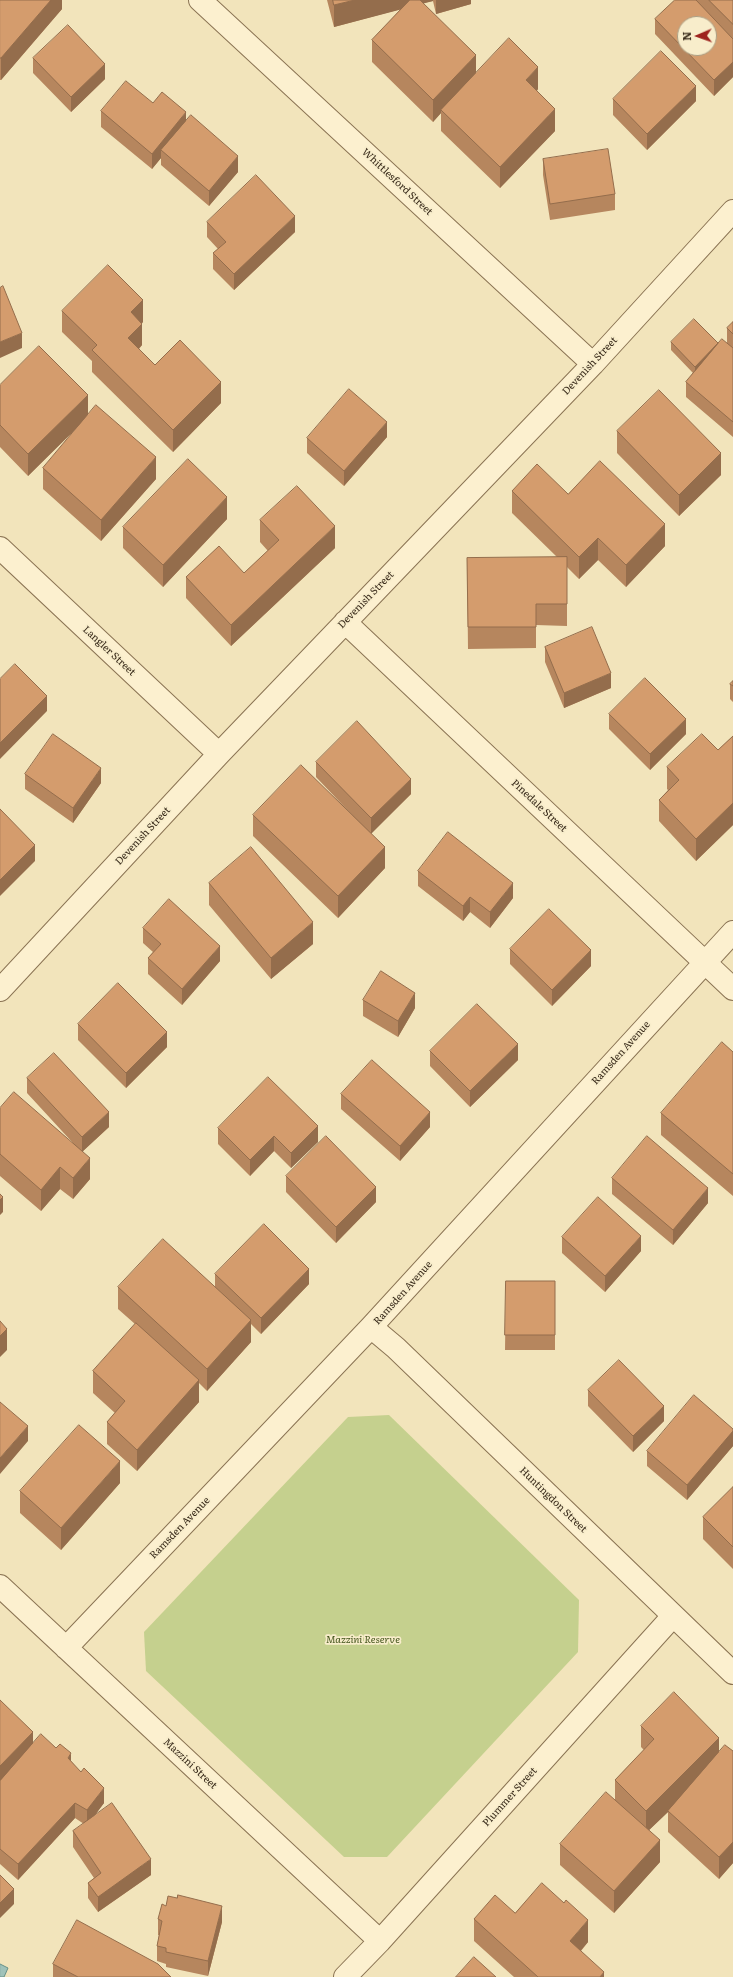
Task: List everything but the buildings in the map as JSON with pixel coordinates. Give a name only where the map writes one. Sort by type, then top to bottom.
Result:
[{"type":"street","name":"Whittlesford Street","points":[[200,0],[593,364]]},
{"type":"street","name":"Devenish Street","points":[[0,990],[219,754],[593,364],[733,211]]},
{"type":"street","name":"Langler Street","points":[[0,548],[219,754]]},
{"type":"street","name":"Pinedale Street","points":[[345,622],[733,989]]},
{"type":"street","name":"Ramsden Avenue","points":[[66,1648],[371,1327],[733,932]]},
{"type":"street","name":"Huntingdon Street","points":[[371,1327],[396,1348],[733,1673]]},
{"type":"street","name":"Mazzini Street","points":[[0,1586],[380,1941]]},
{"type":"street","name":"Plummer Street","points":[[345,1977],[380,1941],[673,1616]]},
{"type":"green space","name":"Mazzini Reserve","points":[[389,1415],[579,1600],[578,1652],[387,1857],[344,1857],[146,1671],[144,1632],[348,1417]]},
{"type":"water","points":[[0,1964],[8,1968],[4,1977],[0,1977]]}]
